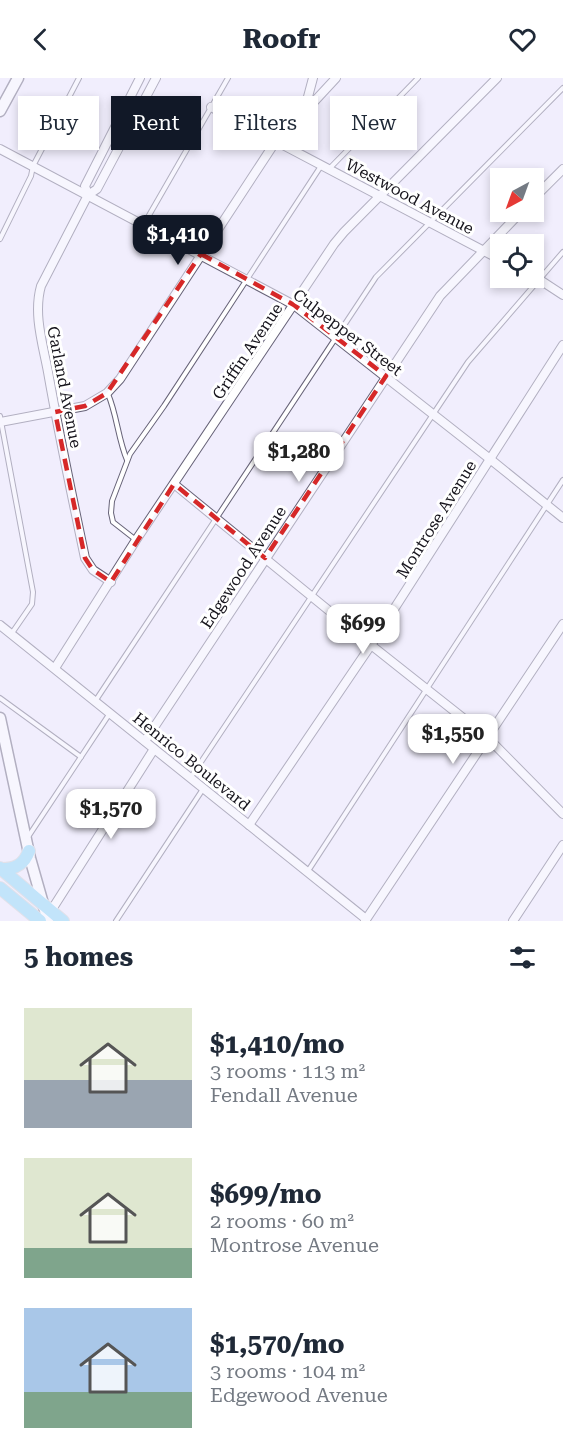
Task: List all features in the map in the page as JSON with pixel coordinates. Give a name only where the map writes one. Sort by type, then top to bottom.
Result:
[{"type":"main road","points":[[1,868],[10,869],[26,860],[27,845]]},
{"type":"main road","points":[[1,868],[45,915]]},
{"type":"main road","points":[[0,888],[45,915],[63,921]]},
{"type":"street","points":[[0,111],[18,78]]},
{"type":"street","name":"Garland Avenue","points":[[88,195],[85,186],[140,78]]},
{"type":"street","name":"Garland Avenue","points":[[111,582],[93,570],[85,558],[55,412],[38,316],[38,295],[88,195],[97,189],[155,78]]},
{"type":"street","points":[[308,96],[313,78]]},
{"type":"street","points":[[318,97],[336,78]]},
{"type":"street","name":"Griffin Avenue","points":[[55,668],[136,540],[344,232],[497,78]]},
{"type":"street","name":"Culpepper Street","points":[[0,148],[294,305],[433,413],[563,519]]},
{"type":"street","points":[[0,420],[85,406],[107,393],[120,379],[271,150]]},
{"type":"street","name":"Westwood Avenue","points":[[292,150],[490,254]]},
{"type":"street","points":[[544,188],[563,169]]},
{"type":"street","name":"Edgewood Avenue","points":[[145,741],[440,296],[511,222]]},
{"type":"street","points":[[544,283],[563,295]]},
{"type":"street","name":"Montrose Avenue","points":[[249,825],[371,645],[563,345]]},
{"type":"street","points":[[174,483],[487,737],[563,814]]},
{"type":"street","points":[[365,920],[563,624]]},
{"type":"street","name":"Henrico Boulevard","points":[[0,625],[365,920]]},
{"type":"street","points":[[0,718],[27,845],[45,915]]},
{"type":"street","points":[[45,915],[154,748]]},
{"type":"street","points":[[513,921],[563,844]]},
{"type":"lane","points":[[0,239],[31,176],[33,166],[79,78]]},
{"type":"lane","points":[[143,225],[228,78]]},
{"type":"lane","points":[[136,540],[113,522],[111,513],[112,501],[127,460],[325,167],[418,78]]},
{"type":"lane","points":[[96,701],[376,277],[563,88]]},
{"type":"lane","points":[[544,271],[563,252]]},
{"type":"lane","points":[[191,778],[468,362],[529,288]]},
{"type":"lane","points":[[107,393],[127,460]]},
{"type":"lane","points":[[0,420],[33,592],[32,604],[12,633]]},
{"type":"lane","points":[[307,872],[563,480]]},
{"type":"lane","points":[[0,698],[81,757]]},
{"type":"lane","points":[[27,845],[110,713]]},
{"type":"lane","points":[[116,921],[204,788]]},
{"type":"highlighted area","points":[[201,254],[294,305],[386,376],[265,558],[174,484],[111,582],[93,570],[85,558],[55,412],[85,406],[107,393]]}]
